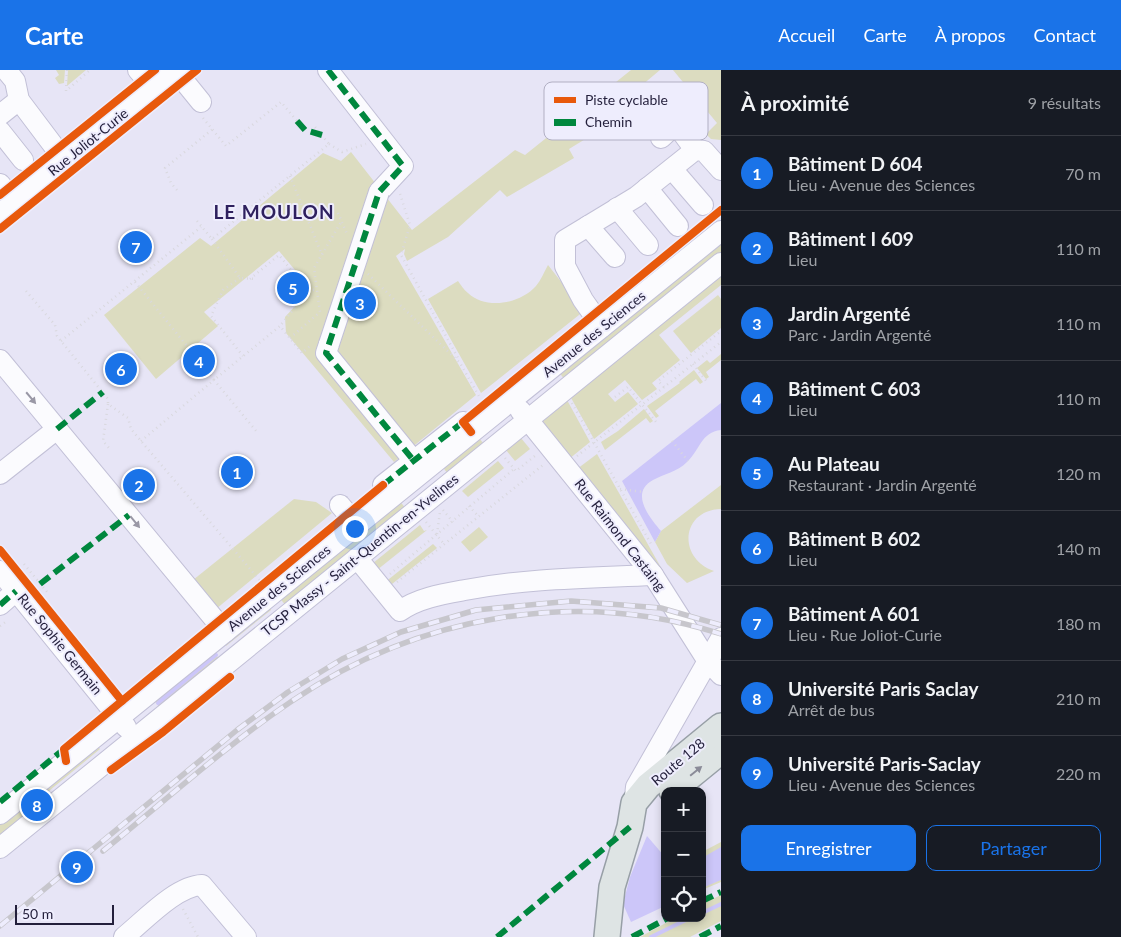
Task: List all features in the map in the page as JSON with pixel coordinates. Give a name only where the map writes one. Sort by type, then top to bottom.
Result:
[{"type":"main road","name":"Route 128","points":[[634,803],[648,786],[721,726]]},
{"type":"main road","name":"Route 128","points":[[677,787],[721,751]]},
{"type":"main road","name":"Route 128","points":[[630,827],[661,800]]},
{"type":"main road","points":[[606,937],[612,887],[630,827],[634,803]]},
{"type":"street","points":[[6,70],[14,81],[19,100],[65,160]]},
{"type":"street","points":[[138,70],[154,88]]},
{"type":"street","points":[[176,70],[201,109]]},
{"type":"street","name":"Rue Joliot-Curie","points":[[7,208],[176,70]]},
{"type":"street","points":[[328,70],[403,166],[379,192],[323,343],[326,353],[411,466]]},
{"type":"street","points":[[0,115],[19,100]]},
{"type":"street","points":[[0,131],[23,160]]},
{"type":"street","points":[[688,140],[696,150],[704,151],[721,170]]},
{"type":"street","points":[[602,327],[583,300],[565,266],[565,240],[647,188],[696,150]]},
{"type":"street","points":[[672,169],[703,205]]},
{"type":"street","points":[[0,184],[7,208]]},
{"type":"street","points":[[647,188],[678,226]]},
{"type":"street","points":[[617,208],[648,245]]},
{"type":"street","points":[[588,226],[615,257]]},
{"type":"street","name":"Avenue des Sciences","points":[[0,814],[721,231]]},
{"type":"street","points":[[565,251],[581,267]]},
{"type":"street","name":"TCSP Massy - Saint-Quentin-en-Yvelines","points":[[0,848],[721,263]]},
{"type":"street","points":[[0,360],[225,632]]},
{"type":"street","name":"Rue Raimond Castaing","points":[[512,400],[653,575],[707,660],[721,675]]},
{"type":"street","points":[[383,486],[411,466],[463,422]]},
{"type":"street","points":[[0,474],[57,429]]},
{"type":"street","points":[[340,505],[357,525]]},
{"type":"street","points":[[357,558],[400,612],[409,605],[446,594],[522,580],[653,575]]},
{"type":"street","name":"Rue Sophie Germain","points":[[0,571],[135,738]]},
{"type":"street","points":[[0,604],[16,591]]},
{"type":"street","points":[[634,803],[636,787],[721,638]]},
{"type":"street","points":[[0,802],[64,749]]},
{"type":"street","points":[[124,937],[175,895],[191,886],[202,885],[246,937]]},
{"type":"street","points":[[218,903],[218,913],[228,927],[228,937]]},
{"type":"path","points":[[67,70],[66,91],[90,70]]},
{"type":"path","points":[[201,109],[226,146],[281,101],[297,121]]},
{"type":"path","points":[[315,127],[329,144],[342,152],[356,149]]},
{"type":"path","points":[[177,190],[171,183],[165,168],[213,129]]},
{"type":"path","points":[[212,239],[329,144]]},
{"type":"path","points":[[403,166],[398,190],[410,225],[401,255],[483,400],[463,422]]},
{"type":"path","points":[[290,176],[322,255]]},
{"type":"path","points":[[338,213],[349,238]]},
{"type":"path","points":[[197,221],[240,278]]},
{"type":"path","points":[[290,338],[320,312],[314,268],[341,222]]},
{"type":"path","points":[[61,341],[201,227]]},
{"type":"path","points":[[250,278],[278,255],[308,291]]},
{"type":"path","points":[[364,270],[460,362]]},
{"type":"path","points":[[243,356],[211,316],[223,290],[240,278],[257,279]]},
{"type":"path","points":[[134,282],[191,351]]},
{"type":"path","points":[[141,441],[280,326],[308,291],[317,289]]},
{"type":"path","points":[[26,291],[55,326],[57,336],[108,399],[103,441],[108,448]]},
{"type":"path","points":[[280,326],[302,353],[323,343]]},
{"type":"path","points":[[664,387],[658,381],[721,331]]},
{"type":"path","points":[[381,588],[437,535],[467,511],[469,506],[514,469],[516,471],[537,454],[554,474],[721,342]]},
{"type":"path","points":[[693,364],[707,382]]},
{"type":"path","points":[[207,371],[257,432]]},
{"type":"path","points":[[616,397],[628,387],[656,422]]},
{"type":"path","points":[[569,398],[652,547]]},
{"type":"path","points":[[108,404],[128,418],[131,428],[141,441],[263,584]]},
{"type":"path","points":[[672,442],[688,461]]},
{"type":"path","points":[[502,454],[514,469]]},
{"type":"path","points":[[381,588],[451,539],[545,463]]},
{"type":"path","points":[[620,489],[643,492]]},
{"type":"path","points":[[440,506],[453,522]]},
{"type":"path","points":[[435,511],[440,506]]},
{"type":"path","points":[[437,535],[440,506]]},
{"type":"path","points":[[469,506],[478,516]]},
{"type":"path","points":[[419,524],[430,515]]},
{"type":"path","points":[[424,519],[444,544]]},
{"type":"path","points":[[24,564],[48,593]]},
{"type":"path","points":[[255,591],[270,579]]},
{"type":"path","points":[[182,908],[198,937]]},
{"type":"green space","points":[[56,70],[65,70],[64,83],[59,84],[55,78],[59,75]]},
{"type":"green space","points":[[68,70],[86,70],[67,86]]},
{"type":"green space","points":[[631,70],[660,70],[646,82],[616,82]]},
{"type":"green space","points":[[673,70],[721,70],[721,140],[711,139],[708,136],[708,132],[717,123],[708,112],[708,82],[683,82]]},
{"type":"green space","points":[[544,140],[584,140],[569,149],[574,158],[507,197],[500,190],[448,237],[407,261],[404,254],[405,249],[396,256],[476,395],[394,462],[286,333],[285,317],[311,289],[279,251],[204,312],[218,326],[156,379],[104,315],[200,238],[211,246],[323,153],[341,161],[351,152],[412,230],[515,150],[525,155]]},
{"type":"green space","points":[[721,239],[721,254],[565,380],[558,371]]},
{"type":"green space","points":[[548,265],[584,311],[481,393],[428,299],[458,281],[468,293],[484,302],[503,303],[512,301],[536,286]]},
{"type":"green space","points":[[721,273],[721,285],[659,335],[680,360],[652,383],[657,389],[642,400],[625,380],[608,394],[615,402],[628,392],[638,404],[594,439],[570,396]]},
{"type":"green space","points":[[718,295],[721,299],[721,328],[691,353],[673,331]]},
{"type":"green space","points":[[721,354],[721,360],[706,372],[709,377],[706,379],[697,368],[707,360],[710,363]]},
{"type":"green space","points":[[694,370],[703,382],[700,384],[696,379],[655,411],[659,416],[656,418],[647,406],[680,383]]},
{"type":"green space","points":[[567,400],[590,442],[569,459],[539,422]]},
{"type":"green space","points":[[644,409],[653,421],[650,423],[646,418],[605,450],[601,442],[618,431]]},
{"type":"green space","points":[[477,436],[485,445],[448,474],[441,465]]},
{"type":"green space","points":[[521,438],[530,449],[515,461],[506,450]]},
{"type":"green space","points":[[597,454],[668,580],[577,469]]},
{"type":"green space","points":[[498,461],[504,468],[468,497],[462,491]]},
{"type":"green space","points":[[721,485],[721,509],[708,511],[698,517],[691,526],[689,536],[689,546],[694,556],[702,565],[714,571],[687,583],[667,564],[655,542],[661,531]]},
{"type":"green space","points":[[294,499],[316,502],[332,513],[216,609],[193,580]]},
{"type":"green space","points":[[399,500],[406,509],[286,606],[279,597]]},
{"type":"green space","points":[[420,525],[424,531],[427,530],[372,574],[367,568]]},
{"type":"green space","points":[[479,527],[488,537],[470,552],[461,542]]},
{"type":"green space","points":[[433,544],[437,548],[387,588],[384,583]]},
{"type":"green space","points":[[271,606],[271,610],[226,646],[222,643]]},
{"type":"green space","points":[[213,651],[220,660],[160,708],[153,699]]},
{"type":"green space","points":[[96,744],[100,749],[27,809],[30,814],[0,838],[0,822]]},
{"type":"green space","points":[[721,842],[721,882],[706,888],[706,877],[706,850]]},
{"type":"green space","points":[[721,895],[721,921],[690,937],[640,937],[668,922],[706,922],[706,902]]},
{"type":"shaded area","points":[[721,403],[721,430],[709,434],[691,457],[675,471],[646,485],[642,498],[644,506],[661,531],[655,542],[622,481]]},
{"type":"shaded area","points":[[647,836],[661,852],[661,908],[631,922],[623,904],[630,877]]},
{"type":"shaded area","points":[[721,847],[721,880],[706,886],[706,877],[706,856]]},
{"type":"waterway","points":[[158,703],[216,655]]},
{"type":"waterway","points":[[706,911],[721,904]]},
{"type":"waterway","points":[[651,937],[682,922]]},
{"type":"railway","points":[[0,926],[237,730],[288,692],[342,659],[401,632],[476,610],[571,601],[661,608],[721,625]]},
{"type":"railway","points":[[103,851],[267,718],[340,672],[391,648],[444,630],[499,618],[554,612],[610,613],[666,620],[721,634]]},
{"type":"marked path","points":[[328,70],[403,166],[379,192],[326,353],[414,461]]},
{"type":"marked path","points":[[297,121],[305,130],[322,135]]},
{"type":"marked path","points":[[57,429],[103,392]]},
{"type":"marked path","points":[[383,485],[463,422]]},
{"type":"marked path","points":[[40,584],[129,515]]},
{"type":"marked path","points":[[0,605],[16,591]]},
{"type":"marked path","points":[[0,802],[64,749]]},
{"type":"marked path","points":[[497,937],[630,827]]},
{"type":"marked path","points":[[706,899],[721,892]]},
{"type":"marked path","points":[[632,937],[661,922]]},
{"type":"marked path","points":[[700,937],[721,926]]},
{"type":"cycle path","points":[[0,195],[155,70]]},
{"type":"cycle path","points":[[0,229],[197,70]]},
{"type":"cycle path","points":[[471,432],[463,422],[721,210]]},
{"type":"cycle path","points":[[66,761],[64,749],[383,485]]},
{"type":"cycle path","points":[[0,550],[122,701]]},
{"type":"cycle path","points":[[111,770],[163,732],[230,677]]},
{"type":"place","name":"Bâtiment A 601","points":[[136,247]]},
{"type":"place","name":"Au Plateau","points":[[293,288]]},
{"type":"place","name":"Jardin Argenté","points":[[360,303]]},
{"type":"place","name":"Bâtiment C 603","points":[[199,361]]},
{"type":"place","name":"Bâtiment B 602","points":[[121,369]]},
{"type":"place","name":"Bâtiment D 604","points":[[237,472]]},
{"type":"place","name":"Bâtiment I 609","points":[[139,485]]},
{"type":"place","name":"Université Paris Saclay","points":[[37,805]]},
{"type":"place","name":"Université Paris-Saclay","points":[[77,867]]},
{"type":"district","name":"LE MOULON","points":[[274,212]]}]
